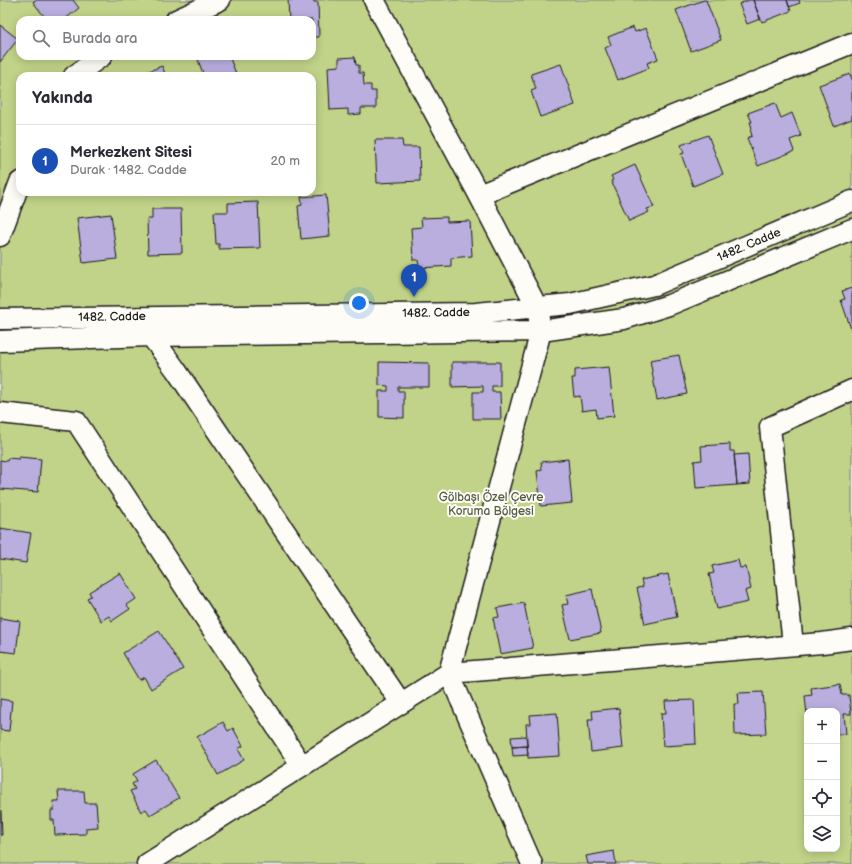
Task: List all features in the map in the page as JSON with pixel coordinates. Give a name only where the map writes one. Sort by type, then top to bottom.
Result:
[{"type":"street","points":[[185,16],[220,0]]},
{"type":"street","points":[[374,0],[538,307],[542,331],[449,673],[532,864]]},
{"type":"street","points":[[479,195],[852,43]]},
{"type":"street","points":[[80,72],[96,60]]},
{"type":"street","points":[[0,236],[16,193]]},
{"type":"street","name":"1482. Cadde","points":[[0,319],[476,313],[570,304],[654,285],[852,201]]},
{"type":"street","name":"1482. Cadde","points":[[0,341],[152,336],[542,331],[624,320],[669,305],[852,229]]},
{"type":"street","points":[[152,336],[401,703]]},
{"type":"street","points":[[793,645],[770,427],[852,390]]},
{"type":"street","points":[[0,412],[76,421],[302,766]]},
{"type":"street","points":[[147,864],[449,673],[852,639]]},
{"type":"green space","name":"Gölbaşı Özel Çevre Koruma Bölgesi","points":[[0,0],[852,0],[852,864],[0,864]]},
{"type":"building","points":[[35,0],[73,0],[79,8],[69,16],[44,16],[33,2]]},
{"type":"building","points":[[288,0],[314,0],[314,2],[318,2],[319,37],[316,37],[316,16],[289,16]]},
{"type":"building","points":[[706,0],[721,40],[691,51],[676,10]]},
{"type":"building","points":[[753,0],[760,19],[747,24],[739,4]]},
{"type":"building","points":[[753,0],[787,0],[791,11],[762,22]]},
{"type":"building","points":[[787,0],[799,0],[800,3],[789,7]]},
{"type":"building","points":[[0,25],[16,37],[16,42],[0,62]]},
{"type":"building","points":[[633,27],[635,32],[646,28],[658,59],[647,63],[649,68],[618,80],[605,48],[611,45],[608,37]]},
{"type":"building","points":[[355,57],[356,65],[359,65],[359,73],[363,73],[364,85],[371,85],[371,91],[376,91],[376,108],[361,108],[361,114],[348,115],[348,109],[330,110],[328,67],[339,66],[339,58]]},
{"type":"building","points":[[198,60],[231,60],[235,72],[202,72]]},
{"type":"building","points":[[561,64],[575,105],[540,117],[531,91],[536,89],[531,74]]},
{"type":"building","points":[[162,66],[164,72],[146,72]]},
{"type":"building","points":[[850,74],[852,79],[852,119],[834,126],[819,85]]},
{"type":"building","points":[[775,103],[781,118],[792,113],[801,136],[790,140],[794,151],[758,166],[747,138],[752,136],[750,122],[752,122],[748,113]]},
{"type":"building","points":[[708,135],[723,174],[693,186],[681,154],[684,153],[681,145]]},
{"type":"building","points":[[375,140],[402,140],[403,147],[419,147],[420,181],[377,183]]},
{"type":"building","points":[[635,165],[654,207],[647,209],[649,212],[629,221],[611,181],[613,180],[611,176]]},
{"type":"building","points":[[326,195],[330,236],[301,239],[298,206],[302,205],[301,197]]},
{"type":"building","points":[[258,202],[260,248],[219,249],[219,244],[216,244],[214,212],[228,212],[228,203]]},
{"type":"building","points":[[152,209],[181,209],[182,253],[148,254],[147,219],[152,219]]},
{"type":"building","points":[[111,214],[117,259],[83,263],[77,218]]},
{"type":"building","points":[[447,217],[447,222],[470,221],[472,256],[451,258],[451,266],[419,268],[418,260],[413,260],[411,228],[422,227],[421,218]]},
{"type":"building","points":[[852,288],[852,332],[841,300],[845,299],[842,291]]},
{"type":"building","points":[[679,355],[687,394],[657,400],[650,360]]},
{"type":"building","points":[[379,362],[429,363],[429,387],[398,387],[398,391],[404,391],[404,418],[379,417],[379,391],[388,391],[388,386],[379,385]]},
{"type":"building","points":[[452,362],[500,362],[500,386],[492,386],[492,392],[500,392],[501,419],[473,419],[473,392],[483,392],[483,386],[452,387]]},
{"type":"building","points":[[609,367],[614,416],[597,418],[596,409],[582,411],[580,396],[574,397],[572,378],[575,378],[575,370]]},
{"type":"building","points":[[730,444],[730,451],[734,451],[737,485],[696,488],[694,461],[702,460],[701,446]]},
{"type":"building","points":[[748,454],[750,484],[737,485],[734,455]]},
{"type":"building","points":[[19,457],[41,459],[38,492],[0,489],[0,460],[7,461],[8,458],[19,459]]},
{"type":"building","points":[[568,459],[572,503],[541,506],[537,471],[542,470],[541,462]]},
{"type":"building","points":[[0,528],[31,533],[26,563],[0,559]]},
{"type":"building","points":[[738,560],[740,568],[746,567],[751,589],[745,591],[748,602],[717,609],[709,574],[714,573],[712,566]]},
{"type":"building","points":[[120,573],[136,599],[127,605],[130,609],[112,621],[109,616],[101,621],[87,598],[91,596],[89,592]]},
{"type":"building","points":[[668,574],[677,617],[645,624],[637,588],[643,587],[641,580]]},
{"type":"building","points":[[592,589],[601,633],[570,639],[562,605],[568,604],[566,595]]},
{"type":"building","points":[[524,603],[533,648],[500,654],[493,618],[499,617],[497,608]]},
{"type":"building","points":[[0,618],[20,621],[16,653],[0,651]]},
{"type":"building","points":[[159,631],[183,669],[151,689],[144,677],[139,680],[123,653]]},
{"type":"building","points":[[840,684],[842,695],[849,695],[851,714],[844,714],[846,734],[840,735],[840,708],[806,708],[805,696],[812,695],[811,688]]},
{"type":"building","points":[[763,692],[766,734],[735,735],[734,704],[739,704],[738,693]]},
{"type":"building","points":[[0,699],[12,701],[9,731],[0,730]]},
{"type":"building","points":[[694,700],[696,744],[663,746],[661,713],[666,713],[665,701]]},
{"type":"building","points":[[619,708],[623,748],[591,752],[588,719],[593,719],[592,711]]},
{"type":"building","points":[[557,713],[560,756],[528,758],[526,724],[531,724],[530,715]]},
{"type":"building","points":[[223,722],[228,731],[233,728],[243,746],[238,749],[244,760],[218,775],[197,737]]},
{"type":"building","points":[[526,736],[527,746],[512,747],[511,737]]},
{"type":"building","points":[[527,746],[528,755],[513,756],[512,747]]},
{"type":"building","points":[[156,760],[179,798],[150,815],[146,809],[141,812],[130,791],[135,789],[132,784],[137,781],[133,774]]},
{"type":"building","points":[[58,791],[84,791],[85,803],[96,803],[98,827],[86,828],[86,834],[55,835],[54,820],[51,820],[51,810],[54,810],[53,801],[59,801]]},
{"type":"building","points":[[1,810],[2,835],[0,835]]},
{"type":"building","points":[[614,851],[616,864],[588,864],[586,856]]},
{"type":"place","name":"Merkezkent Sitesi","points":[[414,297]]}]
